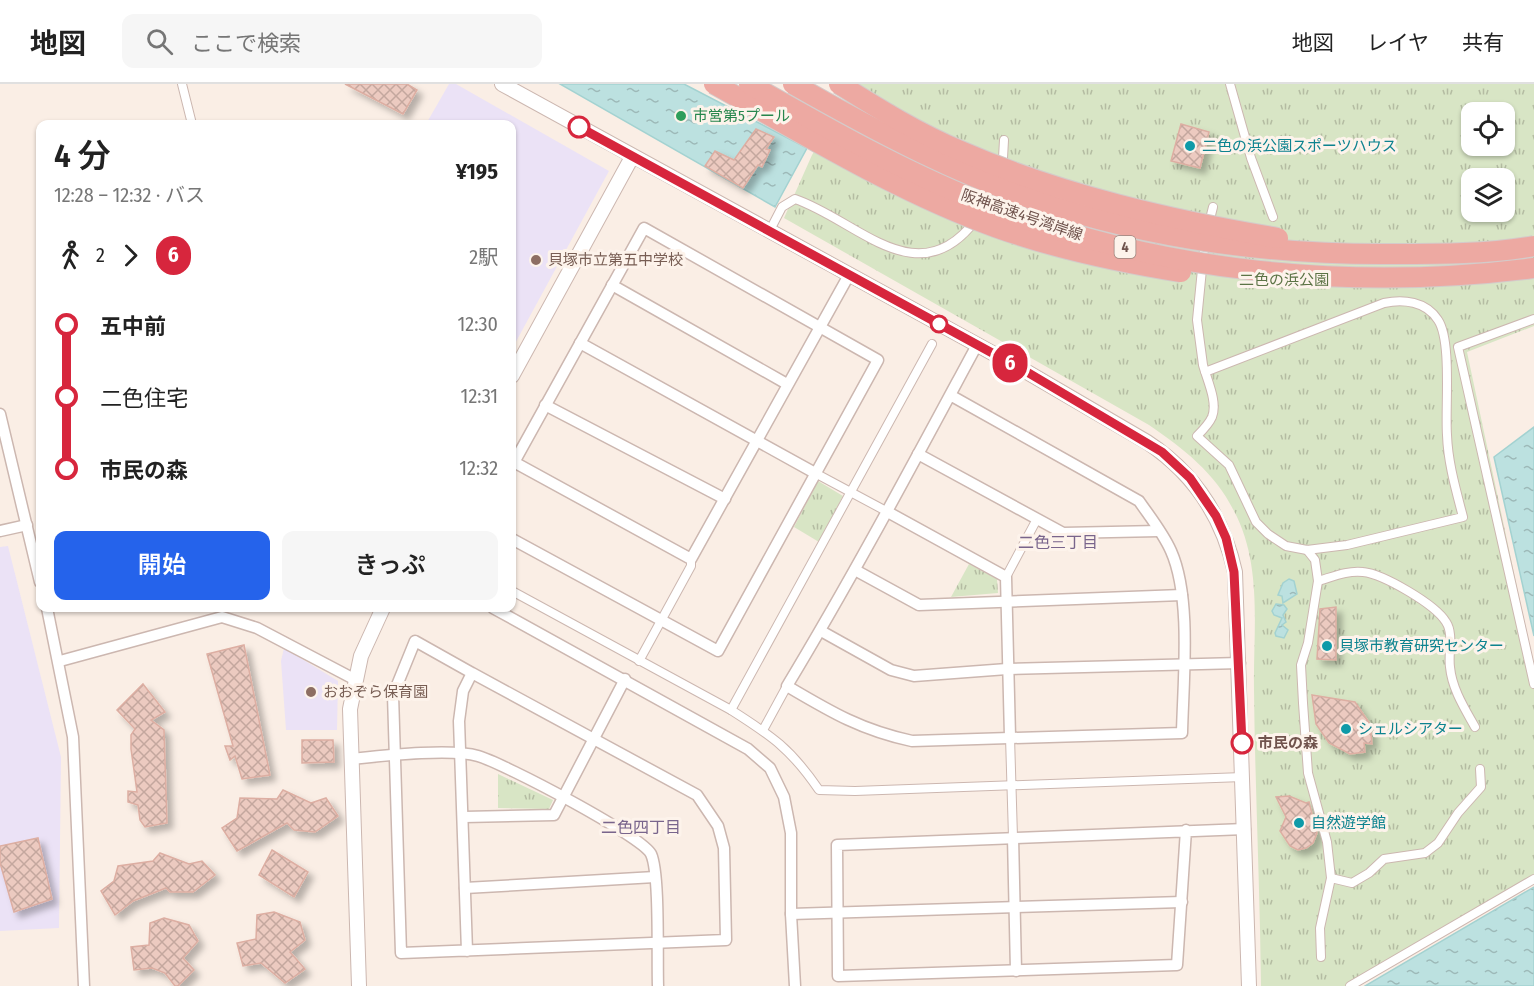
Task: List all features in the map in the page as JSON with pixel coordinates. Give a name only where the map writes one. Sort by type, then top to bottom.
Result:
[{"type":"highway","points":[[714,84],[911,191],[995,227],[1042,242],[1088,255],[1191,273],[1294,280],[1380,276]]},
{"type":"highway","name":"阪神高速4号湾岸線","points":[[750,84],[883,159],[993,208],[1047,227],[1189,261],[1313,275],[1448,275],[1534,268]]},
{"type":"highway","name":"阪神高速4号湾岸線","points":[[793,84],[891,138],[943,163],[1056,206],[1112,222],[1235,246],[1297,252],[1432,254],[1532,247]]},
{"type":"highway","points":[[839,84],[917,130],[962,152],[1044,183],[1158,214],[1298,242],[1364,247],[1532,247]]},
{"type":"street","points":[[182,84],[191,120]]},
{"type":"street","points":[[502,84],[977,345],[1147,442],[1162,452],[1190,478],[1216,516],[1231,554],[1234,572],[1240,663],[1249,986]]},
{"type":"street","points":[[1230,84],[1240,123],[1273,217]]},
{"type":"street","points":[[769,232],[782,207],[795,199],[880,243],[909,253],[938,252],[963,237],[979,216],[1003,158],[1004,140]]},
{"type":"street","points":[[516,369],[632,157]]},
{"type":"street","points":[[1205,372],[1384,303],[1396,300],[1421,305],[1438,320],[1446,368],[1448,447],[1463,517],[1347,545],[1307,550],[1286,546],[1262,528],[1246,507],[1238,479],[1229,465],[1197,436],[1212,417],[1213,399],[1205,372],[1197,320],[1204,245],[1213,207]]},
{"type":"street","points":[[516,456],[644,228],[820,325],[878,360],[718,651],[516,540]]},
{"type":"street","points":[[639,661],[691,566],[691,559],[849,275]]},
{"type":"street","points":[[612,285],[787,384]]},
{"type":"street","points":[[1534,319],[1458,347],[1534,684]]},
{"type":"street","points":[[580,343],[1006,577]]},
{"type":"street","points":[[731,710],[932,344]]},
{"type":"street","points":[[763,730],[855,570],[977,345]]},
{"type":"street","points":[[787,686],[844,720],[876,733],[912,741],[1182,733],[1184,664],[1182,595],[1171,551],[1160,531],[1138,501],[950,395]]},
{"type":"street","points":[[544,405],[725,500]]},
{"type":"street","points":[[0,414],[36,564]]},
{"type":"street","points":[[918,454],[1063,533],[1160,531]]},
{"type":"street","points":[[516,465],[691,559]]},
{"type":"street","points":[[1016,971],[1006,577],[1037,519]]},
{"type":"street","points":[[0,531],[27,525]]},
{"type":"street","points":[[1307,550],[1315,560],[1318,581],[1308,643],[1301,665],[1308,773],[1327,842],[1330,878],[1320,928],[1321,957]]},
{"type":"street","points":[[855,570],[919,605],[1182,595]]},
{"type":"street","points":[[1318,581],[1345,573],[1364,572],[1408,592],[1439,613],[1447,623],[1450,668],[1457,694],[1475,727]]},
{"type":"street","points":[[516,593],[731,710],[763,730],[797,759],[819,790],[1243,777]]},
{"type":"street","points":[[48,612],[74,737],[84,986]]},
{"type":"street","points":[[359,986],[350,709],[354,679],[361,656],[381,612]]},
{"type":"street","points":[[500,612],[748,749],[770,768],[784,797],[791,833],[791,914],[795,986]]},
{"type":"street","points":[[60,661],[222,617],[257,628],[354,679]]},
{"type":"street","points":[[821,631],[891,670],[914,676],[1007,669],[1240,663]]},
{"type":"street","points":[[416,641],[594,740],[697,795],[718,826],[724,848],[726,940],[656,945],[401,953],[393,755],[393,695],[401,671],[416,641]]},
{"type":"street","points":[[467,951],[459,721],[464,691],[472,673]]},
{"type":"street","points":[[464,817],[554,815],[624,680]]},
{"type":"street","points":[[351,759],[393,755],[478,756],[563,797],[631,835],[651,854],[655,877],[658,986]]},
{"type":"street","points":[[1330,878],[1352,883],[1369,873],[1384,859],[1425,853],[1438,843],[1458,813],[1481,787],[1480,769]]},
{"type":"street","points":[[1186,830],[1177,965],[838,976],[837,845],[1186,830],[1245,829]]},
{"type":"street","points":[[465,888],[655,877]]},
{"type":"street","points":[[1350,986],[1534,879]]},
{"type":"street","points":[[791,914],[1182,902]]},
{"type":"shaded area","name":"貝塚市立第五中学校","points":[[449,84],[456,84],[609,171],[516,342],[516,120],[428,120]]},
{"type":"shaded area","points":[[8,546],[61,757],[59,928],[0,931],[0,547]]},
{"type":"shaded area","name":"おおぞら保育園","points":[[284,648],[338,681],[337,730],[286,730],[281,661]]},
{"type":"green space","name":"二色の浜公園","points":[[856,84],[1534,84],[1534,326],[1467,352],[1534,667],[1534,883],[1359,986],[1261,986],[1253,576],[1243,532],[1226,497],[1198,463],[1149,425],[784,218],[812,155]]},
{"type":"green space","points":[[818,481],[843,496],[819,542],[794,527]]},
{"type":"green space","points":[[969,564],[997,579],[998,593],[951,597]]},
{"type":"green space","points":[[498,774],[553,800],[549,809],[498,808]]},
{"type":"water","name":"市営第5プール","points":[[560,84],[684,84],[807,148],[775,207]]},
{"type":"water","points":[[1534,427],[1534,636],[1494,457]]},
{"type":"water","points":[[1289,579],[1294,581],[1297,594],[1283,603],[1282,596],[1278,595],[1283,583]]},
{"type":"water","points":[[1276,604],[1284,605],[1287,609],[1283,615],[1286,622],[1282,625],[1288,630],[1284,638],[1276,636],[1275,633],[1282,618],[1274,615],[1272,611]]},
{"type":"water","points":[[1534,887],[1534,986],[1365,986]]},
{"type":"building","points":[[345,84],[407,84],[417,90],[403,114]]},
{"type":"building","name":"二色の浜公園スポーツハウス","points":[[1181,124],[1209,132],[1200,168],[1171,161]]},
{"type":"building","points":[[756,129],[774,137],[766,149],[770,150],[762,167],[758,165],[743,188],[705,166],[715,151],[734,160]]},
{"type":"building","name":"貝塚市教育研究センター","points":[[1336,607],[1336,660],[1317,659],[1320,609]]},
{"type":"building","points":[[244,645],[270,775],[242,779],[235,756],[230,760],[225,746],[233,746],[207,654]]},
{"type":"building","points":[[143,684],[165,712],[151,720],[164,730],[167,823],[145,827],[140,820],[138,805],[128,802],[128,791],[137,792],[131,749],[131,735],[135,729],[117,710]]},
{"type":"building","name":"シェルシアター","points":[[1312,695],[1355,702],[1370,724],[1372,744],[1364,743],[1365,752],[1350,754],[1329,743],[1316,724]]},
{"type":"building","points":[[302,740],[333,740],[334,762],[302,763]]},
{"type":"building","points":[[283,790],[311,803],[326,798],[338,816],[315,832],[294,830],[287,823],[237,851],[222,828],[237,818],[240,798],[277,799]]},
{"type":"building","name":"自然遊学館","points":[[1289,796],[1306,803],[1309,802],[1317,833],[1313,843],[1298,850],[1290,846],[1280,831],[1286,817],[1276,797]]},
{"type":"building","points":[[38,838],[52,899],[14,912],[0,863],[0,846]]},
{"type":"building","points":[[272,850],[308,872],[294,897],[259,875]]},
{"type":"building","points":[[160,853],[189,864],[202,861],[215,875],[193,892],[170,892],[166,888],[133,901],[115,915],[101,891],[114,881],[118,866],[153,861]]},
{"type":"building","points":[[274,912],[300,922],[305,940],[290,952],[305,969],[285,983],[261,963],[243,966],[237,943],[256,939],[257,915]]},
{"type":"building","points":[[164,918],[189,925],[198,941],[183,958],[194,970],[178,986],[175,986],[165,973],[152,968],[134,970],[131,947],[149,945],[150,923]]},
{"type":"bus line","name":"6","points":[[579,127],[1027,372],[1147,442],[1176,464],[1190,478],[1216,516],[1231,554],[1240,663],[1242,743]]},
{"type":"place","name":"市営第5プール","points":[[681,116]]},
{"type":"place","name":"二色の浜公園スポーツハウス","points":[[1190,146]]},
{"type":"place","name":"貝塚市立第五中学校","points":[[536,260]]},
{"type":"place","name":"貝塚市教育研究センター","points":[[1327,646]]},
{"type":"place","name":"おおぞら保育園","points":[[311,692]]},
{"type":"place","name":"シェルシアター","points":[[1346,729]]},
{"type":"place","name":"市民の森","points":[[1242,743]]},
{"type":"place","name":"自然遊学館","points":[[1299,823]]},
{"type":"district","name":"二色三丁目","points":[[1058,542]]},
{"type":"district","name":"二色四丁目","points":[[641,827]]}]
